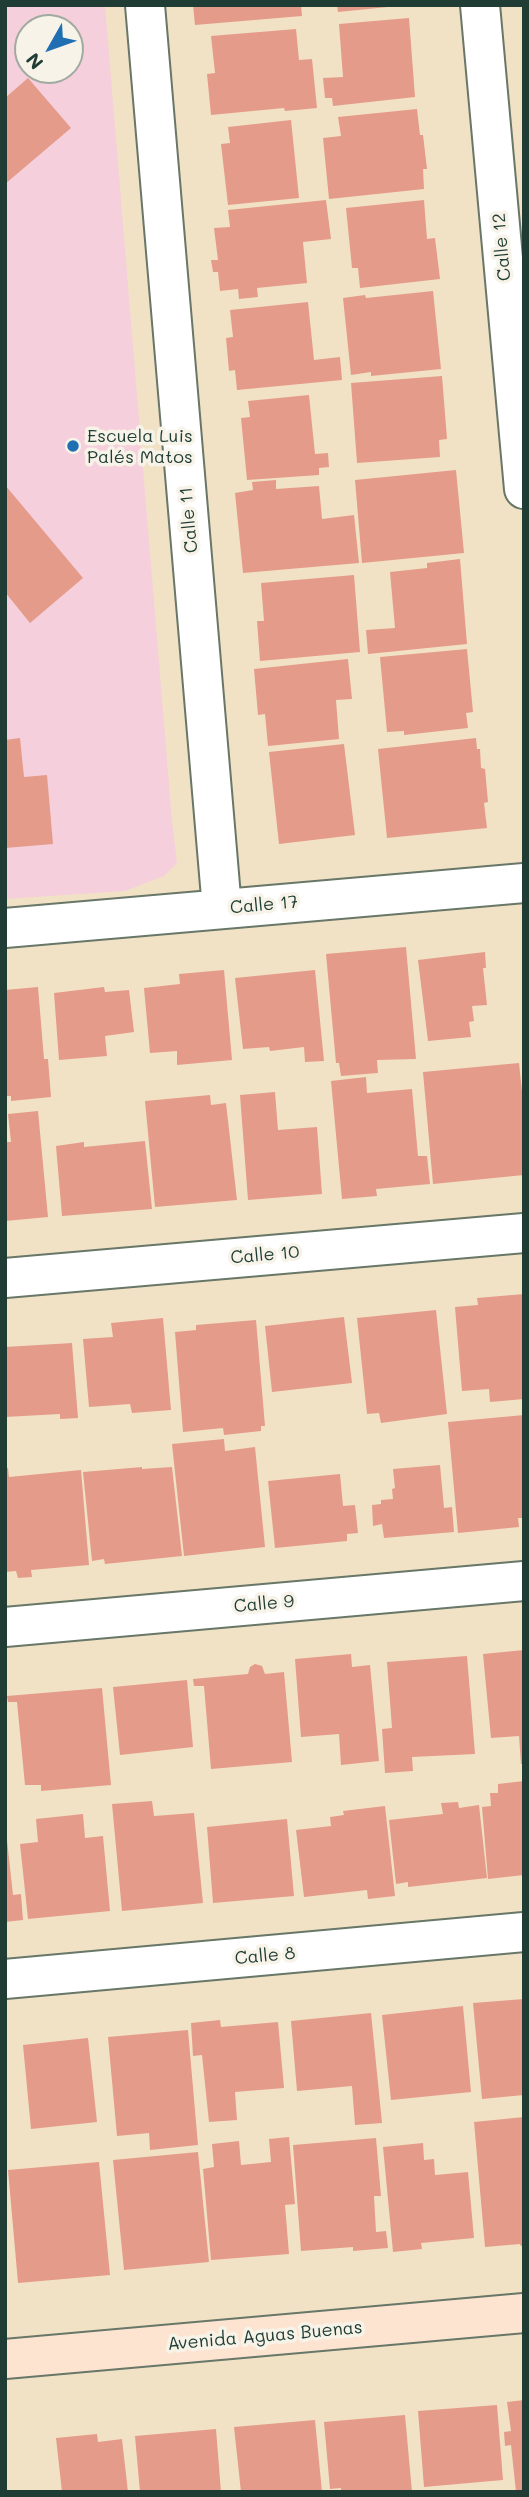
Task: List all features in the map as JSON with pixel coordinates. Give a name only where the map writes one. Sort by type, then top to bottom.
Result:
[{"type":"street","name":"Calle 11","points":[[145,5],[222,909]]},
{"type":"street","name":"Calle 12","points":[[480,5],[524,489]]},
{"type":"street","name":"Calle 17","points":[[5,928],[524,883]]},
{"type":"street","name":"Calle 10","points":[[5,1278],[524,1233]]},
{"type":"street","name":"Calle 9","points":[[5,1627],[524,1581]]},
{"type":"street","name":"Calle 8","points":[[5,1979],[524,1932]]},
{"type":"street","name":"Avenida Aguas Buenas","points":[[5,2359],[524,2313]]},
{"type":"shaded area","name":"Escuela Luis Palés Matos","points":[[5,5],[105,5],[177,863],[164,876],[125,891],[5,899]]},
{"type":"building","points":[[193,5],[301,5],[302,16],[195,25]]},
{"type":"building","points":[[337,5],[387,5],[388,7],[338,12]]},
{"type":"building","points":[[409,18],[415,97],[333,106],[332,98],[325,98],[323,78],[343,77],[339,24]]},
{"type":"building","points":[[296,29],[299,60],[312,59],[317,108],[285,111],[284,108],[211,115],[207,74],[215,73],[211,36]]},
{"type":"building","points":[[21,84],[33,84],[71,128],[5,184],[5,98]]},
{"type":"building","points":[[417,109],[427,169],[423,169],[424,189],[329,199],[323,138],[341,136],[338,117]]},
{"type":"building","points":[[291,120],[299,198],[228,205],[221,144],[230,143],[228,127]]},
{"type":"building","points":[[326,200],[331,239],[303,242],[307,283],[257,288],[258,297],[239,299],[238,289],[220,291],[218,272],[213,272],[211,260],[218,260],[214,228],[230,227],[228,210]]},
{"type":"building","points":[[424,200],[427,239],[435,238],[440,279],[360,288],[358,268],[352,268],[346,208]]},
{"type":"building","points":[[433,291],[441,369],[371,376],[371,372],[351,375],[343,298]]},
{"type":"building","points":[[308,302],[314,360],[340,357],[342,380],[237,390],[235,370],[229,371],[226,338],[233,337],[230,310]]},
{"type":"building","points":[[442,376],[447,439],[439,440],[440,457],[357,463],[351,383]]},
{"type":"building","points":[[309,395],[315,454],[328,453],[329,467],[319,468],[319,475],[247,480],[241,418],[250,417],[248,401]]},
{"type":"building","points":[[456,470],[464,553],[362,563],[355,480]]},
{"type":"building","points":[[276,480],[276,489],[319,486],[322,519],[354,515],[359,563],[243,573],[235,493],[253,490],[252,482]]},
{"type":"building","points":[[5,485],[83,578],[30,623],[5,592]]},
{"type":"building","points":[[460,559],[467,644],[368,654],[366,630],[395,628],[390,572],[427,568],[427,563]]},
{"type":"building","points":[[354,575],[360,652],[260,661],[257,621],[264,621],[261,583]]},
{"type":"building","points":[[467,649],[473,712],[466,713],[468,728],[404,735],[404,731],[387,732],[380,657]]},
{"type":"building","points":[[348,659],[352,699],[336,700],[339,739],[268,746],[265,714],[258,715],[254,669]]},
{"type":"building","points":[[20,738],[24,777],[47,775],[53,844],[5,848],[5,740]]},
{"type":"building","points":[[476,738],[477,749],[480,749],[481,768],[485,769],[488,802],[484,803],[487,828],[387,838],[378,749]]},
{"type":"building","points":[[344,744],[355,835],[279,844],[269,752]]},
{"type":"building","points":[[406,947],[416,1059],[377,1060],[378,1073],[341,1076],[339,1063],[336,1063],[326,954]]},
{"type":"building","points":[[485,952],[486,968],[483,968],[487,1005],[472,1006],[474,1021],[469,1022],[471,1037],[428,1041],[418,960]]},
{"type":"building","points":[[224,970],[232,1060],[177,1065],[177,1051],[150,1053],[144,988],[180,984],[179,974]]},
{"type":"building","points":[[315,970],[324,1061],[305,1062],[304,1047],[270,1051],[269,1047],[243,1049],[235,978]]},
{"type":"building","points":[[38,987],[44,1059],[48,1059],[51,1097],[11,1101],[11,1096],[5,1096],[5,990]]},
{"type":"building","points":[[104,987],[105,992],[129,990],[134,1032],[105,1036],[107,1056],[59,1060],[54,993]]},
{"type":"building","points":[[519,1063],[524,1110],[524,1175],[433,1184],[423,1072]]},
{"type":"building","points":[[366,1077],[367,1093],[412,1089],[418,1156],[427,1156],[430,1184],[376,1189],[377,1196],[342,1199],[331,1081]]},
{"type":"building","points":[[275,1092],[278,1130],[317,1127],[322,1194],[248,1200],[240,1095]]},
{"type":"building","points":[[210,1095],[211,1105],[226,1103],[237,1200],[155,1207],[145,1101]]},
{"type":"building","points":[[38,1111],[48,1217],[5,1221],[5,1142],[11,1142],[8,1114]]},
{"type":"building","points":[[145,1141],[152,1209],[62,1216],[56,1146],[84,1142],[84,1147]]},
{"type":"building","points":[[524,1294],[524,1399],[490,1402],[489,1389],[462,1391],[455,1307],[478,1305],[477,1298]]},
{"type":"building","points":[[436,1310],[447,1414],[381,1423],[379,1413],[367,1414],[357,1318]]},
{"type":"building","points":[[344,1317],[352,1383],[272,1392],[265,1326]]},
{"type":"building","points":[[163,1318],[171,1410],[132,1413],[130,1404],[89,1407],[83,1339],[113,1337],[111,1323]]},
{"type":"building","points":[[256,1320],[265,1426],[261,1426],[261,1431],[224,1435],[223,1428],[183,1432],[175,1332],[196,1330],[196,1325]]},
{"type":"building","points":[[72,1343],[78,1418],[60,1419],[60,1414],[5,1417],[5,1347]]},
{"type":"building","points":[[524,1415],[524,1518],[518,1518],[519,1527],[458,1533],[448,1422]]},
{"type":"building","points":[[224,1439],[225,1451],[255,1447],[265,1547],[184,1556],[172,1444]]},
{"type":"building","points":[[440,1465],[444,1508],[452,1507],[454,1532],[384,1538],[382,1524],[373,1526],[372,1505],[381,1504],[381,1500],[393,1499],[393,1469]]},
{"type":"building","points":[[172,1467],[182,1556],[105,1564],[104,1559],[92,1561],[83,1472]]},
{"type":"building","points":[[8,1468],[9,1477],[81,1470],[89,1565],[31,1570],[32,1577],[18,1578],[16,1571],[5,1572],[5,1469]]},
{"type":"building","points":[[340,1474],[343,1506],[355,1505],[358,1533],[347,1534],[347,1541],[275,1548],[268,1481]]},
{"type":"building","points":[[524,1650],[524,1764],[521,1764],[519,1736],[491,1738],[483,1654]]},
{"type":"building","points":[[351,1654],[352,1667],[370,1665],[379,1761],[341,1765],[339,1734],[301,1737],[295,1659]]},
{"type":"building","points":[[467,1656],[475,1754],[412,1757],[413,1771],[385,1773],[382,1729],[392,1728],[387,1662]]},
{"type":"building","points":[[255,1664],[262,1666],[265,1674],[284,1672],[292,1762],[211,1769],[204,1686],[194,1686],[193,1679],[248,1674],[250,1667]]},
{"type":"building","points":[[187,1680],[193,1747],[120,1755],[113,1687]]},
{"type":"building","points":[[102,1688],[111,1785],[41,1791],[41,1785],[25,1785],[17,1702],[8,1702],[7,1696]]},
{"type":"building","points":[[524,1781],[524,1875],[488,1879],[482,1807],[491,1806],[490,1793],[498,1793],[498,1784]]},
{"type":"building","points":[[152,1801],[154,1816],[194,1813],[203,1903],[122,1911],[112,1804]]},
{"type":"building","points":[[458,1802],[459,1808],[479,1805],[487,1878],[408,1887],[408,1882],[396,1884],[389,1820],[443,1814],[441,1803]]},
{"type":"building","points":[[385,1806],[395,1896],[368,1899],[367,1890],[304,1897],[296,1830],[331,1826],[330,1817],[344,1815],[343,1811]]},
{"type":"building","points":[[83,1814],[85,1838],[103,1836],[110,1911],[28,1919],[20,1844],[38,1842],[36,1819]]},
{"type":"building","points":[[287,1819],[294,1896],[213,1903],[207,1827]]},
{"type":"building","points":[[7,1840],[13,1895],[21,1894],[23,1920],[5,1922],[5,1841]]},
{"type":"building","points":[[524,1999],[524,2095],[482,2099],[473,2003]]},
{"type":"building","points":[[463,2006],[471,2092],[391,2100],[382,2015]]},
{"type":"building","points":[[371,2013],[382,2123],[355,2125],[352,2086],[297,2091],[291,2021]]},
{"type":"building","points":[[220,2020],[221,2027],[278,2022],[284,2088],[235,2092],[237,2120],[209,2122],[202,2055],[193,2056],[191,2023]]},
{"type":"building","points":[[188,2030],[198,2145],[150,2150],[149,2133],[117,2136],[108,2037]]},
{"type":"building","points":[[88,2038],[97,2122],[31,2129],[23,2045]]},
{"type":"building","points":[[524,2117],[524,2246],[520,2244],[485,2247],[474,2122]]},
{"type":"building","points":[[289,2137],[295,2204],[285,2205],[289,2254],[211,2260],[203,2169],[214,2167],[212,2144],[239,2141],[241,2165],[271,2162],[269,2139]]},
{"type":"building","points":[[376,2138],[381,2196],[374,2196],[376,2232],[386,2231],[388,2248],[353,2251],[353,2247],[301,2251],[293,2145]]},
{"type":"building","points":[[423,2143],[424,2160],[434,2159],[435,2175],[468,2172],[474,2238],[421,2243],[422,2249],[393,2252],[383,2147]]},
{"type":"building","points":[[198,2152],[209,2262],[124,2270],[113,2160]]},
{"type":"building","points":[[99,2162],[110,2275],[18,2283],[8,2170]]},
{"type":"building","points":[[524,2400],[524,2492],[516,2492],[511,2445],[505,2446],[504,2432],[511,2431],[507,2402]]},
{"type":"building","points":[[497,2405],[503,2480],[424,2487],[418,2411]]},
{"type":"building","points":[[405,2415],[412,2492],[341,2492],[341,2488],[330,2489],[324,2422]]},
{"type":"building","points":[[315,2420],[322,2492],[241,2492],[234,2427]]},
{"type":"building","points":[[216,2429],[221,2492],[140,2492],[135,2436]]},
{"type":"building","points":[[97,2434],[98,2442],[122,2439],[128,2492],[62,2492],[56,2438]]},
{"type":"place","name":"Escuela Luis Palés Matos","points":[[73,446]]}]
